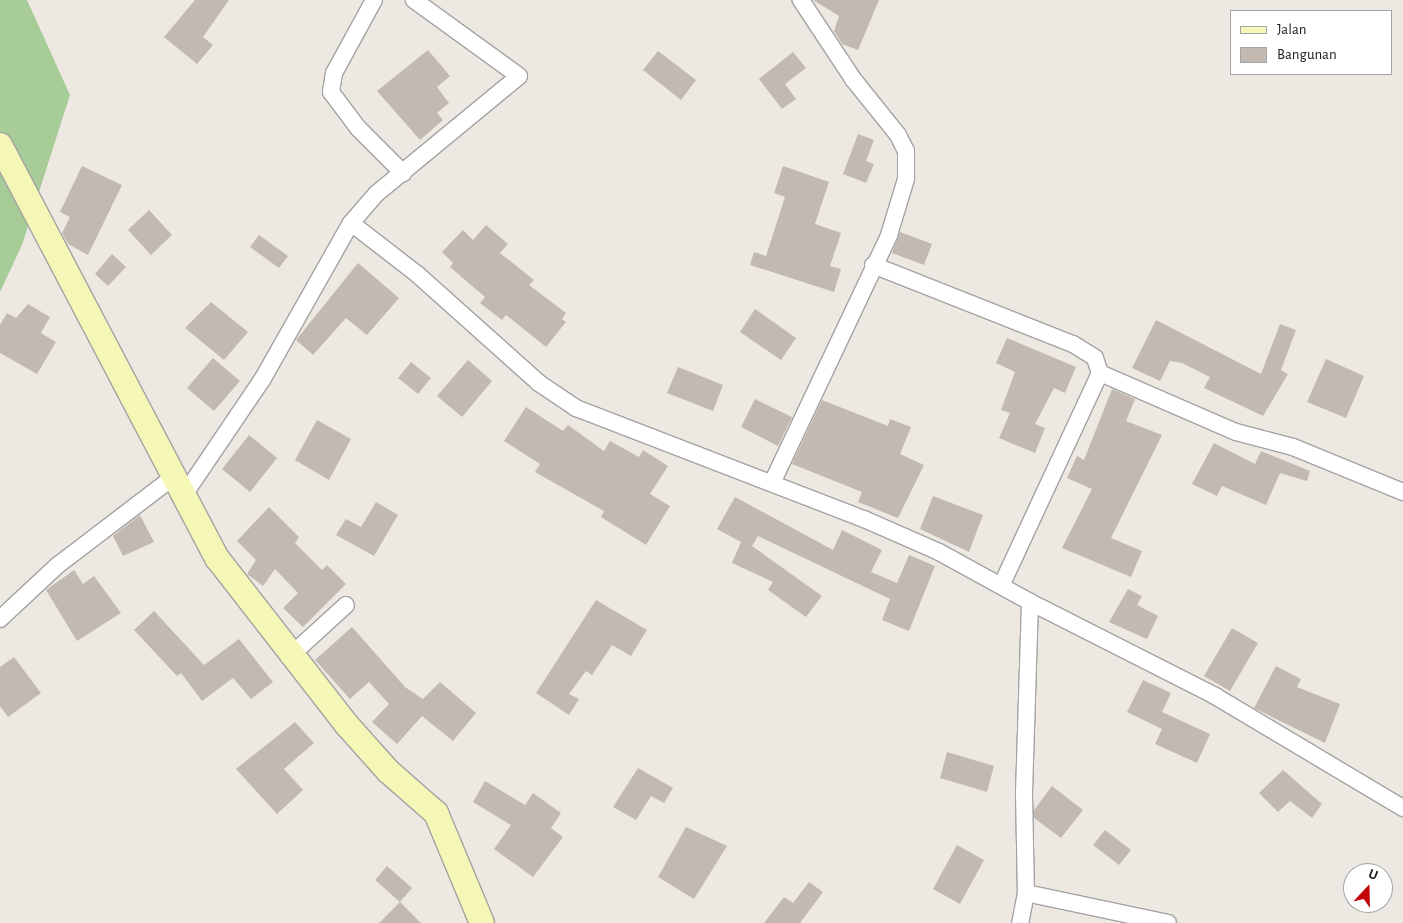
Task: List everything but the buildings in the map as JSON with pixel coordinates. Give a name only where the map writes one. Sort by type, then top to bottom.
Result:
[{"type":"street","points":[[374,0],[334,73],[331,92],[352,120],[403,173]]},
{"type":"street","points":[[0,619],[58,565],[180,485],[271,366],[351,223],[376,194],[403,173],[464,118],[520,76],[414,0]]},
{"type":"street","points":[[772,483],[889,235],[906,179],[906,151],[801,0]]},
{"type":"street","points":[[0,145],[217,558],[290,657],[388,771],[436,813],[482,923]]},
{"type":"street","points":[[351,223],[417,274],[539,383],[576,408],[864,518],[1002,584],[1030,602],[1215,696],[1403,808]]},
{"type":"street","points":[[874,265],[1073,344],[1095,358],[1100,374],[1002,584]]},
{"type":"street","points":[[1100,374],[1236,432],[1293,447],[1403,492]]},
{"type":"street","points":[[1020,923],[1026,893],[1024,794],[1030,602]]},
{"type":"street","points":[[290,657],[346,605]]},
{"type":"street","points":[[1026,893],[1168,923]]},
{"type":"green space","points":[[0,0],[27,0],[70,95],[22,245],[0,292]]}]
